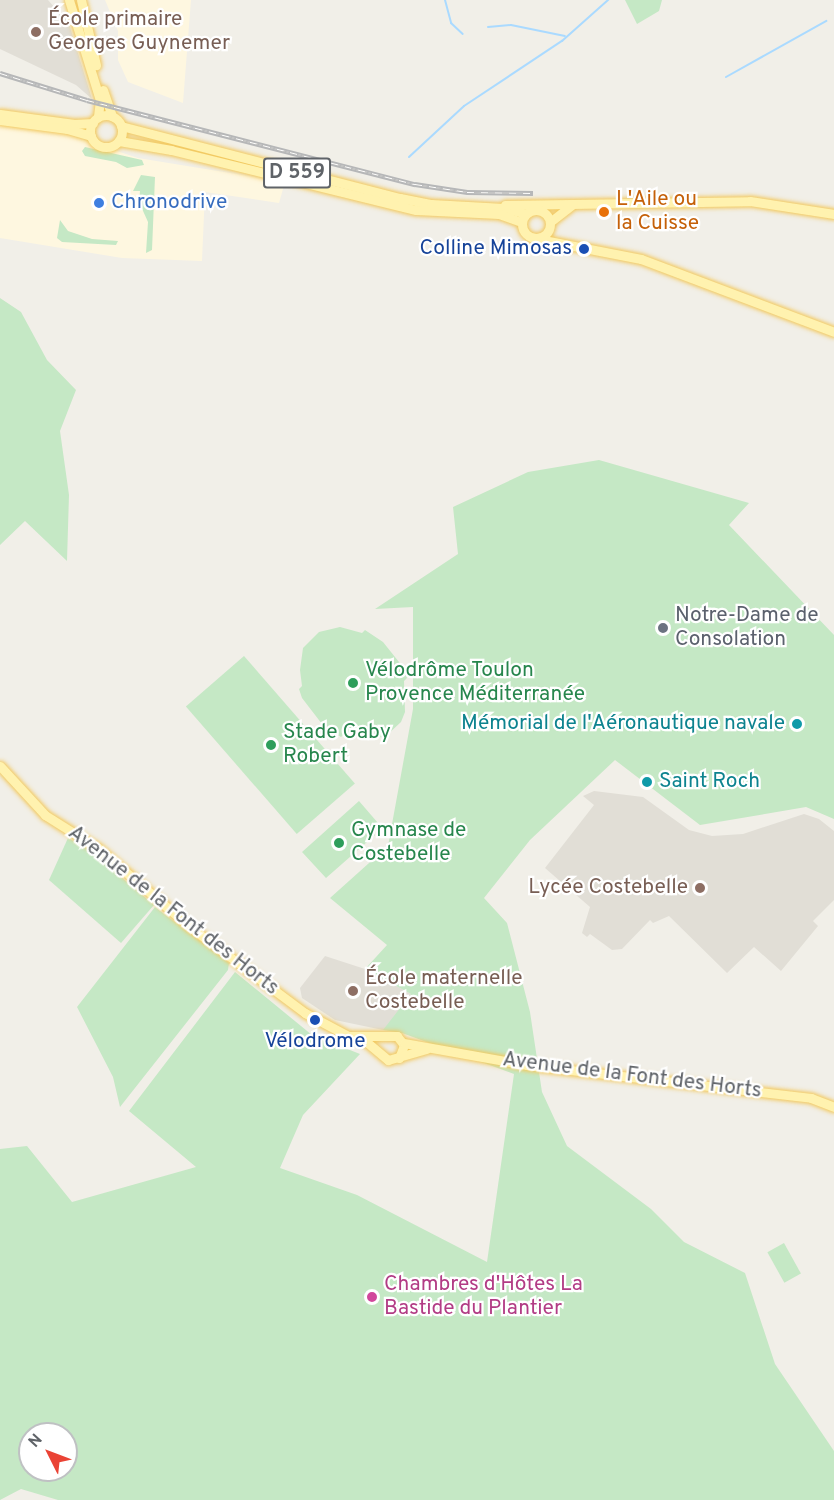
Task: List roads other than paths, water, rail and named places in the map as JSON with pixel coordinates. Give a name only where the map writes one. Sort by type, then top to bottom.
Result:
[{"type":"main road","points":[[69,0],[100,100],[91,136]]},
{"type":"main road","points":[[0,120],[67,129],[91,136],[102,147],[119,141],[121,126],[112,116],[81,0]]},
{"type":"main road","points":[[0,114],[74,124],[112,116]]},
{"type":"main road","name":"D 559","points":[[121,126],[400,198],[475,206],[524,218]]},
{"type":"main road","name":"D 559","points":[[119,141],[171,150],[417,210],[499,214],[524,218]]},
{"type":"main road","points":[[475,206],[576,202],[750,201],[834,214]]},
{"type":"main road","points":[[532,238],[545,234],[550,225],[576,202]]},
{"type":"main road","points":[[564,203],[524,218],[523,230],[532,238],[641,259],[834,332]]},
{"type":"main road","points":[[542,211],[550,225],[574,247]]},
{"type":"main road","name":"Avenue de la Font des Horts","points":[[0,766],[45,815],[99,849],[214,945],[315,1020],[337,1033],[358,1037],[384,1036]]},
{"type":"main road","points":[[395,1035],[404,1043],[399,1058],[388,1060],[379,1049],[384,1036],[395,1035]]},
{"type":"main road","name":"Avenue de la Font des Horts","points":[[358,1037],[379,1049]]},
{"type":"main road","name":"Avenue de la Font des Horts","points":[[404,1043],[597,1074],[804,1097],[834,1107]]},
{"type":"main road","name":"Avenue de la Font des Horts","points":[[399,1058],[429,1048]]},
{"type":"waterway","points":[[445,0],[451,23],[463,34]]},
{"type":"waterway","points":[[409,157],[464,106],[562,41],[608,0]]},
{"type":"waterway","points":[[726,77],[826,21]]},
{"type":"waterway","points":[[488,27],[511,25],[565,36]]},
{"type":"railway","points":[[0,73],[87,100],[415,184],[467,192],[533,193]]},
{"type":"place","name":"École primaire Georges Guynemer","points":[[36,32]]},
{"type":"place","name":"Chronodrive","points":[[99,203]]},
{"type":"place","name":"L'Aile ou la Cuisse","points":[[604,212]]},
{"type":"place","name":"Colline Mimosas","points":[[584,249]]},
{"type":"place","name":"Notre-Dame de Consolation","points":[[663,628]]},
{"type":"place","name":"Vélodrôme Toulon Provence Méditerranée","points":[[353,683]]},
{"type":"place","name":"Mémorial de l'Aéronautique navale","points":[[797,724]]},
{"type":"place","name":"Stade Gaby Robert","points":[[271,745]]},
{"type":"place","name":"Saint Roch","points":[[647,782]]},
{"type":"place","name":"Gymnase de Costebelle","points":[[339,843]]},
{"type":"place","name":"Lycée Costebelle","points":[[700,888]]},
{"type":"place","name":"École maternelle Costebelle","points":[[353,991]]},
{"type":"place","name":"Vélodrome","points":[[315,1020]]},
{"type":"place","name":"Chambres d'Hôtes La Bastide du Plantier","points":[[372,1297]]}]
